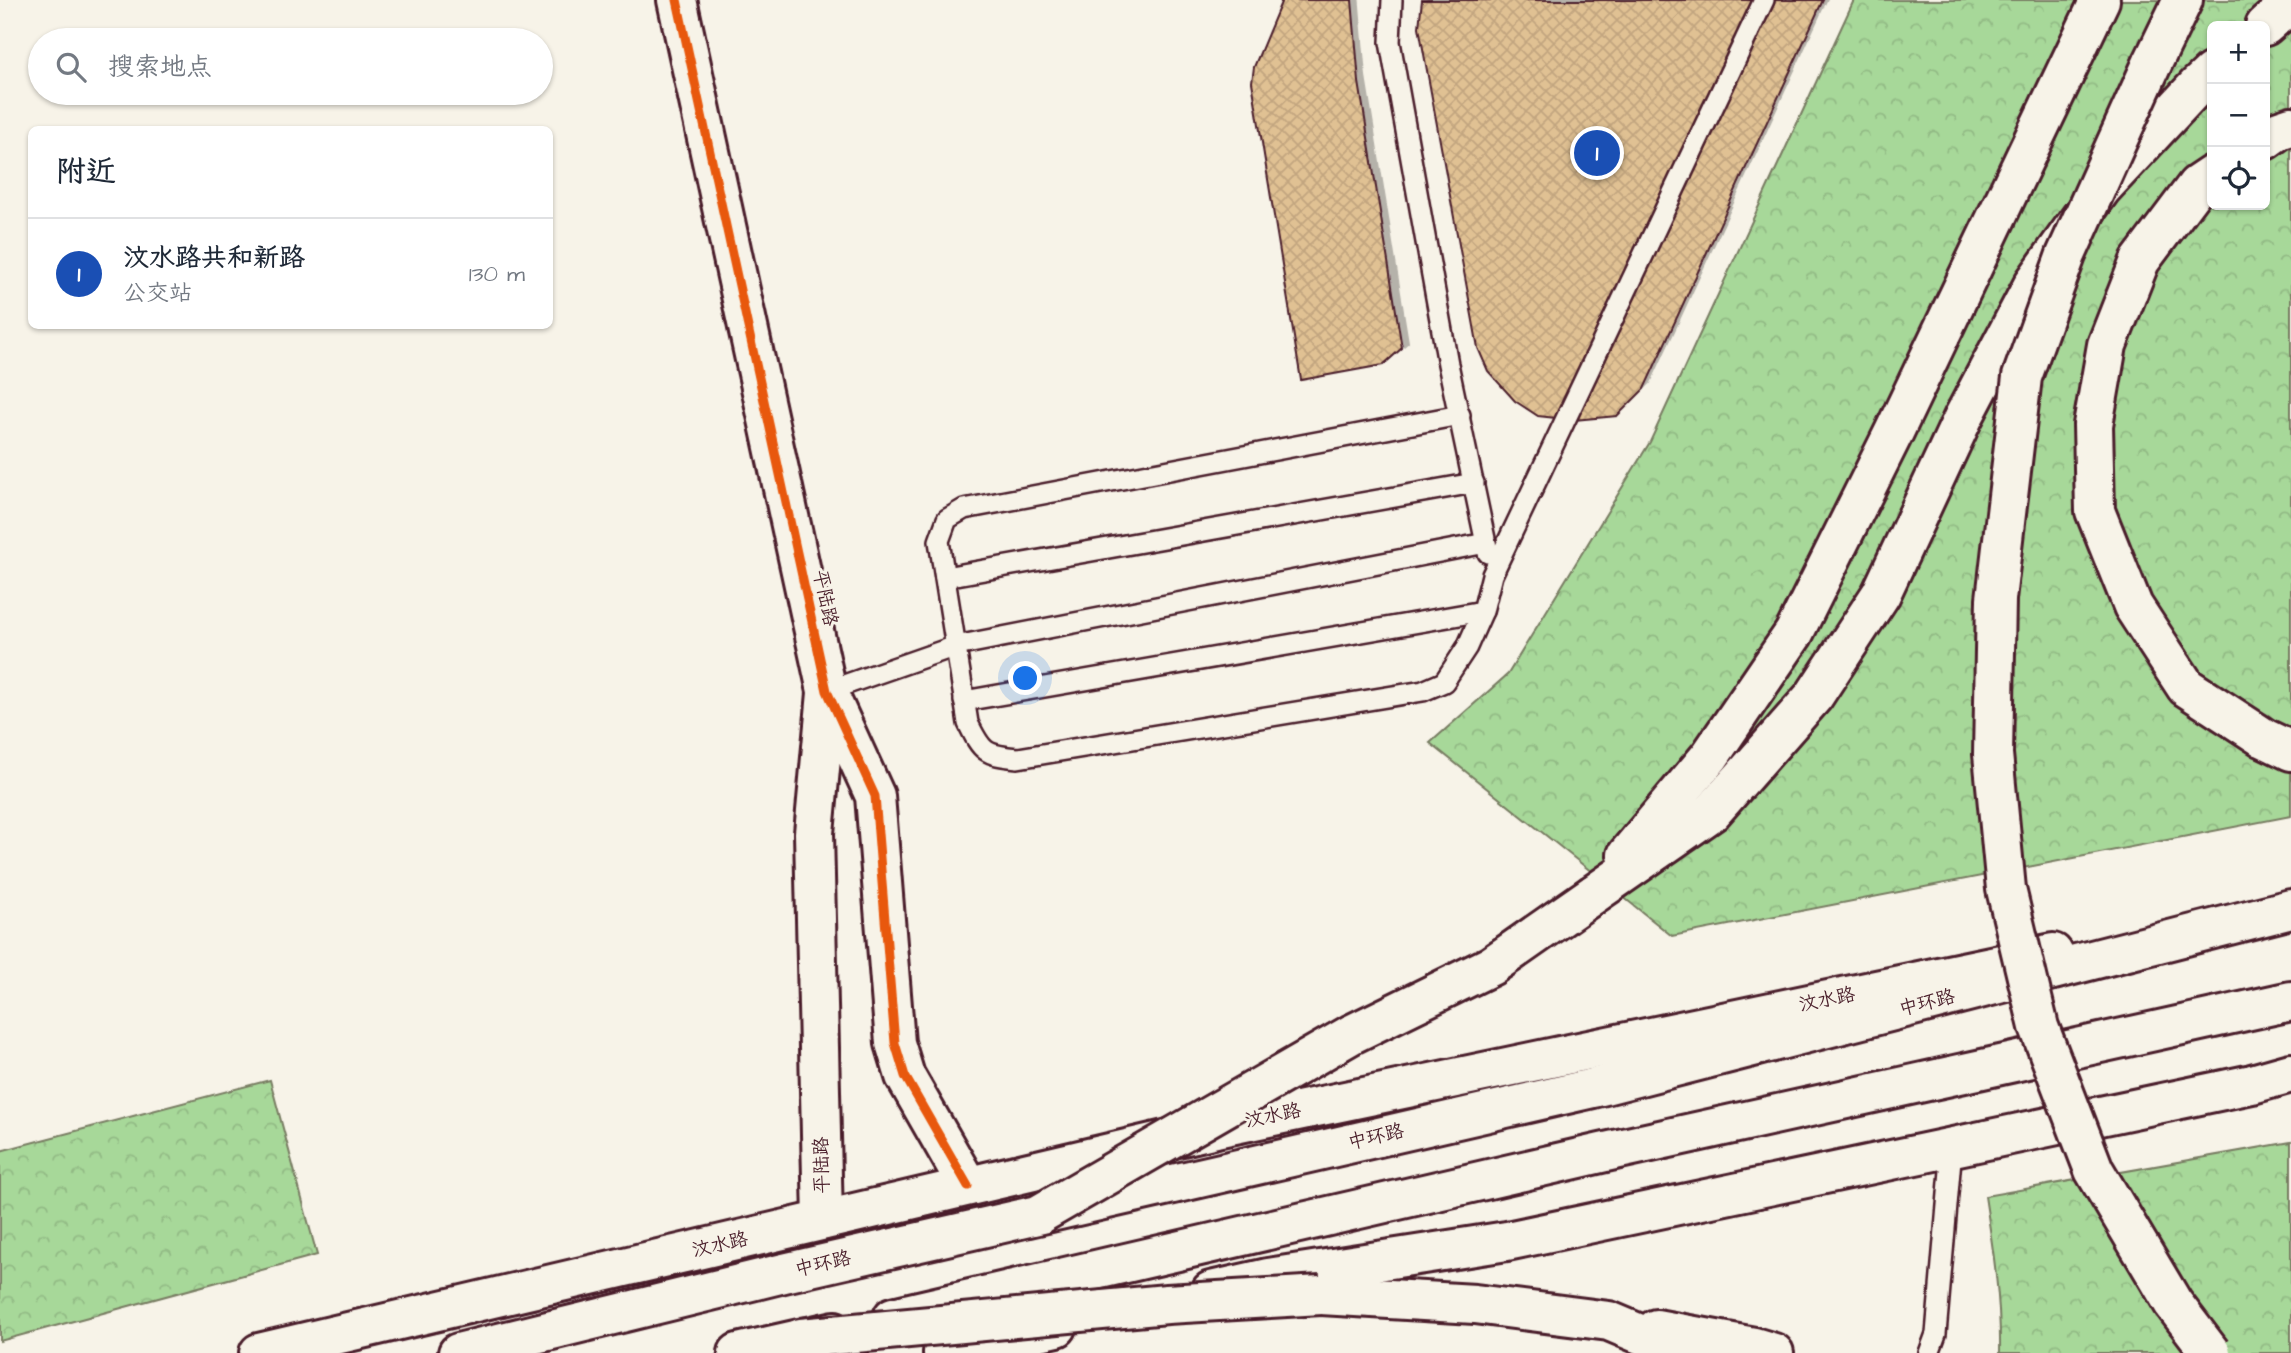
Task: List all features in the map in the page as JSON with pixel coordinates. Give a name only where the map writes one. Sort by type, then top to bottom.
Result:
[{"type":"main road","name":"平陆路","points":[[677,0],[827,691],[875,796],[895,1043],[905,1076],[968,1186]]},
{"type":"main road","points":[[1594,894],[1710,756],[1794,633],[1894,432],[2100,0]]},
{"type":"main road","points":[[2183,0],[2066,255],[2022,377],[1996,598],[1993,754],[2006,889],[2039,1027],[2094,1171],[2173,1303],[2211,1353]]},
{"type":"main road","points":[[2270,22],[2291,3]]},
{"type":"main road","points":[[1040,1214],[1352,1034],[1491,966],[1712,811],[1814,696],[1881,594],[1963,418],[2034,283],[2102,188],[2207,77]]},
{"type":"main road","points":[[2270,136],[2291,126]]},
{"type":"main road","points":[[2207,178],[2197,185],[2140,261],[2106,345],[2093,425],[2095,511],[2133,606],[2186,687],[2264,738],[2291,751]]},
{"type":"main road","name":"平陆路","points":[[823,1220],[814,833],[827,691]]},
{"type":"main road","name":"汶水路","points":[[259,1353],[1229,1125],[2291,903]]},
{"type":"main road","name":"中环路","points":[[458,1353],[784,1273],[1592,1088],[2291,909]]},
{"type":"main road","points":[[737,1353],[1601,1153],[2291,1001]]},
{"type":"main road","points":[[943,1353],[1268,1278],[1507,1241],[2238,1087],[2291,1073]]},
{"type":"main road","points":[[801,1338],[1167,1304],[1321,1295],[1475,1304],[1609,1321],[1774,1353]]},
{"type":"main road","points":[[1609,1321],[1685,1353]]},
{"type":"lane","points":[[1392,0],[1390,42],[1492,575]]},
{"type":"lane","points":[[1460,415],[964,509],[947,519],[939,541],[968,723],[978,745],[996,755],[1018,758],[1423,691],[1444,682],[1467,647],[1483,611],[1492,575],[1764,0]]},
{"type":"lane","points":[[945,578],[1474,483]]},
{"type":"lane","points":[[827,691],[956,646],[1486,543]]},
{"type":"lane","points":[[964,701],[1483,611]]},
{"type":"lane","points":[[1929,1353],[1936,1334],[1952,1147]]},
{"type":"green space","points":[[1854,0],[2291,0],[2291,816],[1672,936],[1430,743],[1508,674],[1650,442]]},
{"type":"green space","points":[[270,1080],[317,1255],[0,1341],[0,1151]]},
{"type":"green space","points":[[2291,1142],[2291,1353],[2000,1353],[1998,1294],[1985,1196]]},
{"type":"building","points":[[1282,0],[1352,0],[1359,82],[1402,348],[1383,365],[1301,380],[1252,82],[1254,67]]},
{"type":"building","points":[[1422,0],[1823,0],[1644,389],[1617,416],[1574,420],[1538,416],[1515,401],[1488,371],[1478,348],[1419,27]]},
{"type":"cycle path","points":[[677,0],[827,691],[875,796],[895,1043],[905,1076],[968,1186]]},
{"type":"place","name":"汶水路共和新路","points":[[1597,153]]}]
